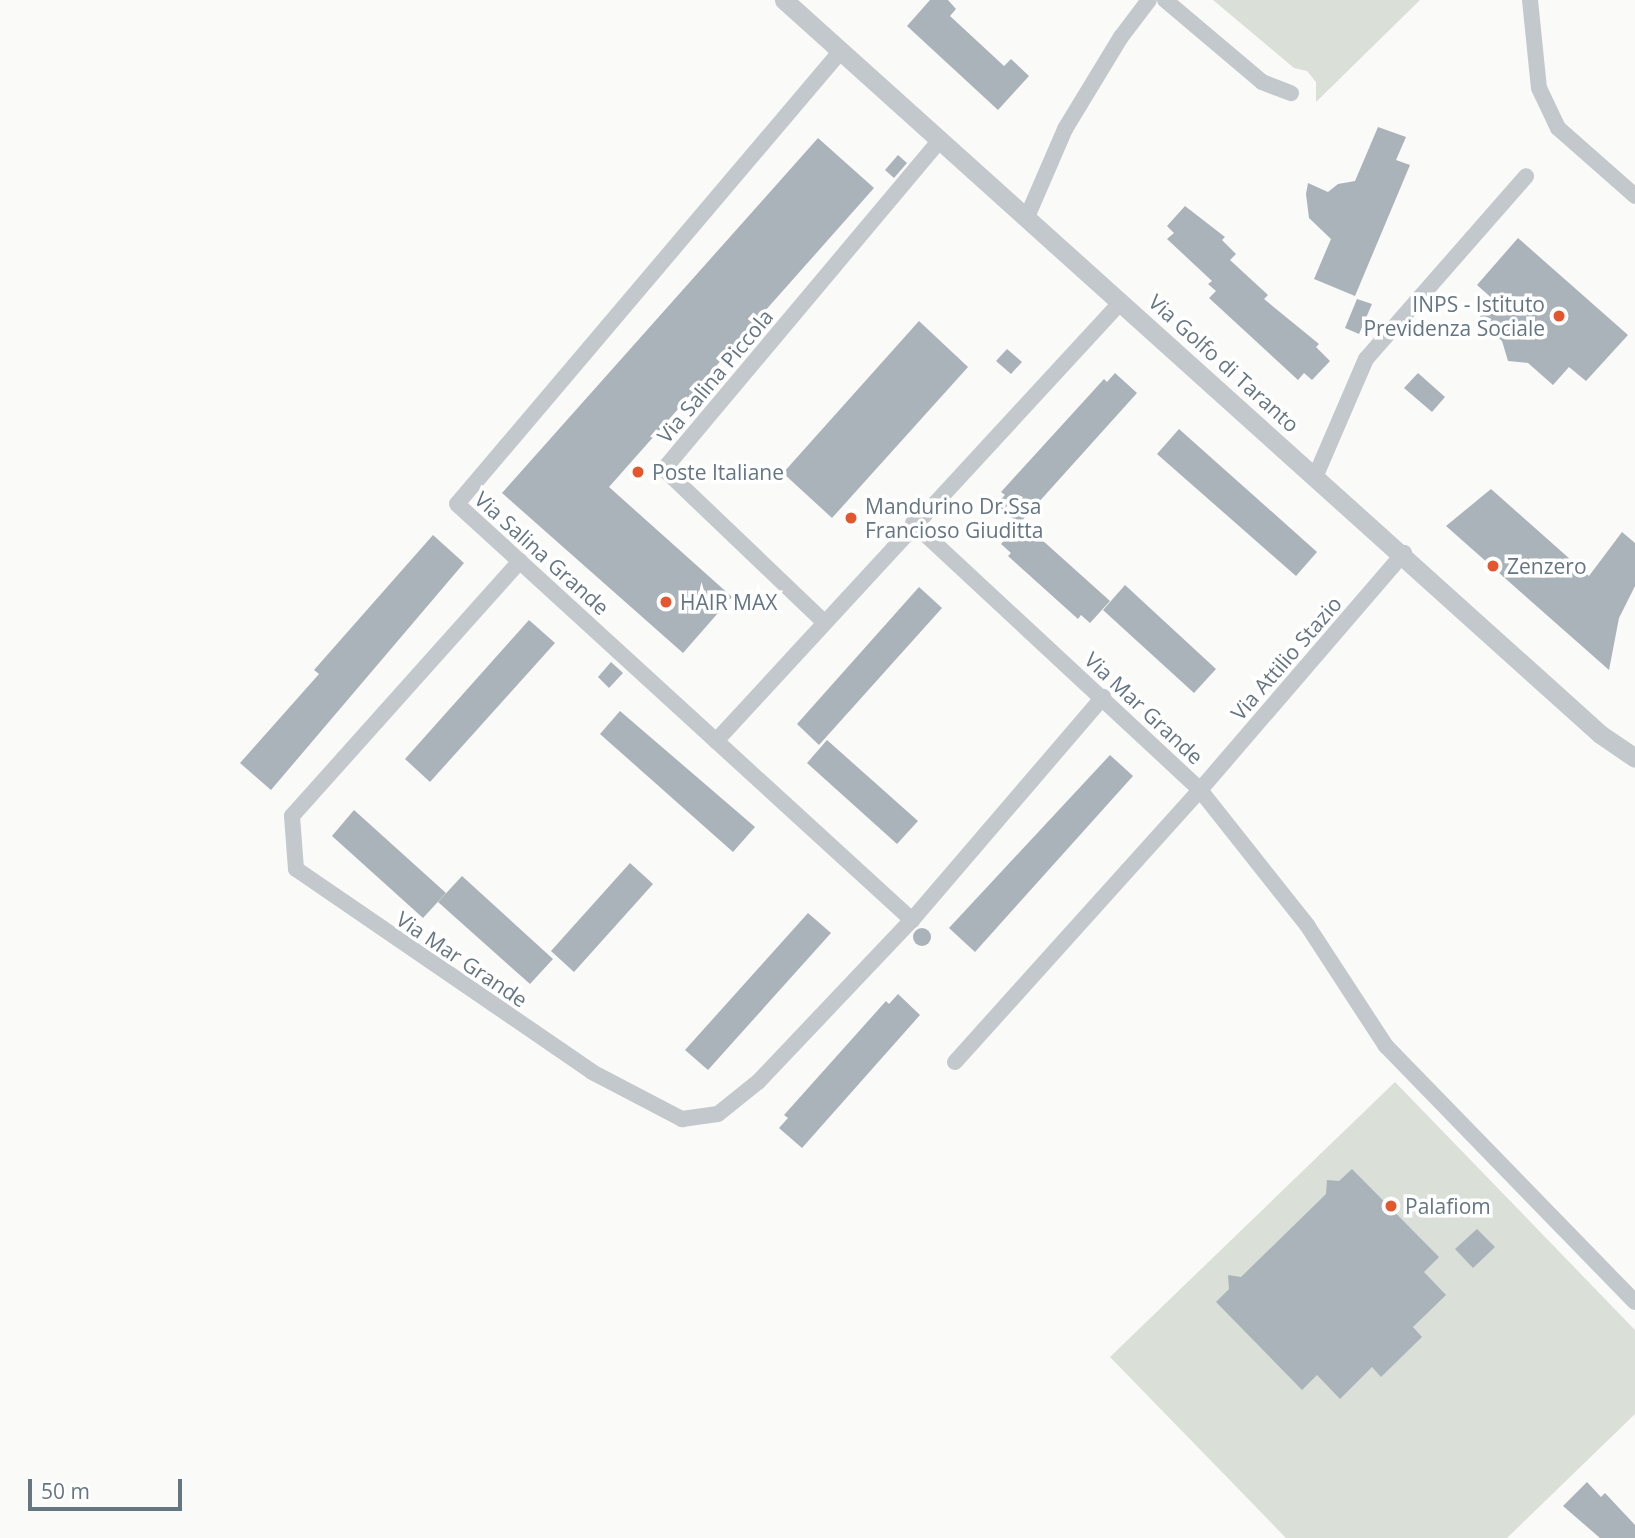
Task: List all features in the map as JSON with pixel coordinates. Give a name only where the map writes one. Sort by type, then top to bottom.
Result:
[{"type":"street","name":"Via Golfo di Taranto","points":[[784,0],[1404,553],[1601,734],[1635,758]]},
{"type":"street","points":[[1027,217],[1065,130],[1121,37],[1149,0]]},
{"type":"street","points":[[1165,0],[1262,82],[1290,93]]},
{"type":"street","points":[[1530,0],[1539,88],[1559,128],[1635,196]]},
{"type":"street","name":"Via Salina Grande","points":[[840,52],[457,503],[912,920]]},
{"type":"street","name":"Via Salina Piccola","points":[[824,622],[664,470],[940,140]]},
{"type":"street","points":[[1316,475],[1366,359],[1526,176]]},
{"type":"street","points":[[716,741],[913,523],[1121,302]]},
{"type":"street","name":"Via Mar Grande","points":[[913,523],[1200,790],[955,1062]]},
{"type":"street","name":"Via Attilio Stazio","points":[[1200,790],[1404,553]]},
{"type":"street","name":"Via Mar Grande","points":[[520,561],[292,816],[296,869],[592,1072],[682,1119],[718,1114],[758,1082],[912,920]]},
{"type":"street","points":[[912,920],[1103,697]]},
{"type":"street","points":[[1200,790],[1307,925],[1386,1046],[1635,1302]]},
{"type":"shaded area","points":[[1213,0],[1420,0],[1316,102],[1316,82],[1307,71],[1294,68]]},
{"type":"shaded area","name":"Palafiom","points":[[1395,1082],[1635,1330],[1635,1414],[1507,1538],[1286,1538],[1110,1357]]},
{"type":"building","points":[[930,0],[948,0],[956,9],[950,16],[1004,66],[1011,59],[1029,76],[998,110],[907,26]]},
{"type":"building","points":[[1378,127],[1406,137],[1396,160],[1410,165],[1355,296],[1314,279],[1331,239],[1309,218],[1306,194],[1308,183],[1328,192],[1338,184],[1355,181]]},
{"type":"building","points":[[818,138],[874,188],[609,487],[732,597],[683,653],[502,493]]},
{"type":"building","points":[[898,155],[907,163],[894,178],[885,170]]},
{"type":"building","points":[[1185,206],[1225,237],[1222,240],[1236,254],[1230,260],[1268,295],[1264,299],[1319,344],[1316,347],[1330,361],[1312,380],[1304,373],[1298,380],[1209,298],[1216,291],[1208,284],[1212,281],[1167,239],[1174,233],[1167,226]]},
{"type":"building","points":[[1518,238],[1628,335],[1586,381],[1569,367],[1553,385],[1528,363],[1508,361],[1502,341],[1478,319],[1494,300],[1477,285]]},
{"type":"building","points":[[1357,299],[1372,304],[1359,334],[1345,328]]},
{"type":"building","points":[[919,321],[968,367],[832,518],[783,473]]},
{"type":"building","points":[[1007,349],[1022,362],[1011,374],[996,361]]},
{"type":"building","points":[[1115,373],[1137,393],[1019,524],[996,504],[1005,495],[1001,492],[1104,379],[1107,382]]},
{"type":"building","points":[[1418,373],[1445,397],[1432,412],[1404,388]]},
{"type":"building","points":[[1179,429],[1317,552],[1296,576],[1157,454]]},
{"type":"building","points":[[1491,489],[1589,576],[1622,532],[1635,543],[1635,586],[1619,618],[1609,670],[1446,526]]},
{"type":"building","points":[[1022,522],[1110,601],[1090,623],[1081,615],[1078,619],[1008,556],[1011,553],[1001,544]]},
{"type":"building","points":[[433,535],[464,563],[271,790],[240,763],[319,674],[314,670]]},
{"type":"building","points":[[1125,585],[1216,669],[1194,693],[1103,610]]},
{"type":"building","points":[[919,587],[942,608],[819,745],[797,724]]},
{"type":"building","points":[[529,620],[555,643],[430,782],[405,759]]},
{"type":"building","points":[[611,662],[623,673],[609,688],[598,677]]},
{"type":"building","points":[[620,711],[755,827],[733,852],[600,734]]},
{"type":"building","points":[[827,740],[918,821],[897,844],[807,763]]},
{"type":"building","points":[[1110,755],[1133,776],[975,952],[949,928]]},
{"type":"building","points":[[354,810],[446,893],[423,918],[332,836]]},
{"type":"building","points":[[630,863],[653,884],[574,972],[551,951]]},
{"type":"building","points":[[462,876],[553,959],[530,984],[438,902]]},
{"type":"building","points":[[808,913],[831,933],[708,1070],[685,1050]]},
{"type":"building","points":[[918,928],[926,928],[931,937],[929,944],[918,946],[913,941],[913,933]]},
{"type":"building","points":[[898,994],[920,1015],[802,1148],[779,1128],[788,1118],[784,1115],[886,1001],[889,1004]]},
{"type":"building","name":"Palafiom","points":[[1352,1169],[1439,1257],[1424,1272],[1446,1295],[1413,1327],[1422,1337],[1381,1377],[1372,1367],[1340,1399],[1317,1375],[1302,1390],[1216,1302],[1229,1289],[1228,1275],[1241,1277],[1326,1194],[1327,1180],[1339,1181]]},
{"type":"building","points":[[1477,1229],[1495,1247],[1473,1268],[1455,1249]]},
{"type":"building","points":[[1587,1482],[1601,1497],[1605,1493],[1635,1525],[1635,1538],[1600,1538],[1563,1506]]},
{"type":"place","name":"INPS - Istituto Previdenza Sociale","points":[[1559,316]]},
{"type":"place","name":"Poste Italiane","points":[[638,472]]},
{"type":"place","name":"Mandurino Dr.Ssa Francioso Giuditta","points":[[851,518]]},
{"type":"place","name":"Zenzero","points":[[1493,566]]},
{"type":"place","name":"HAIR MAX","points":[[666,602]]},
{"type":"place","name":"Palafiom","points":[[1391,1206]]}]
